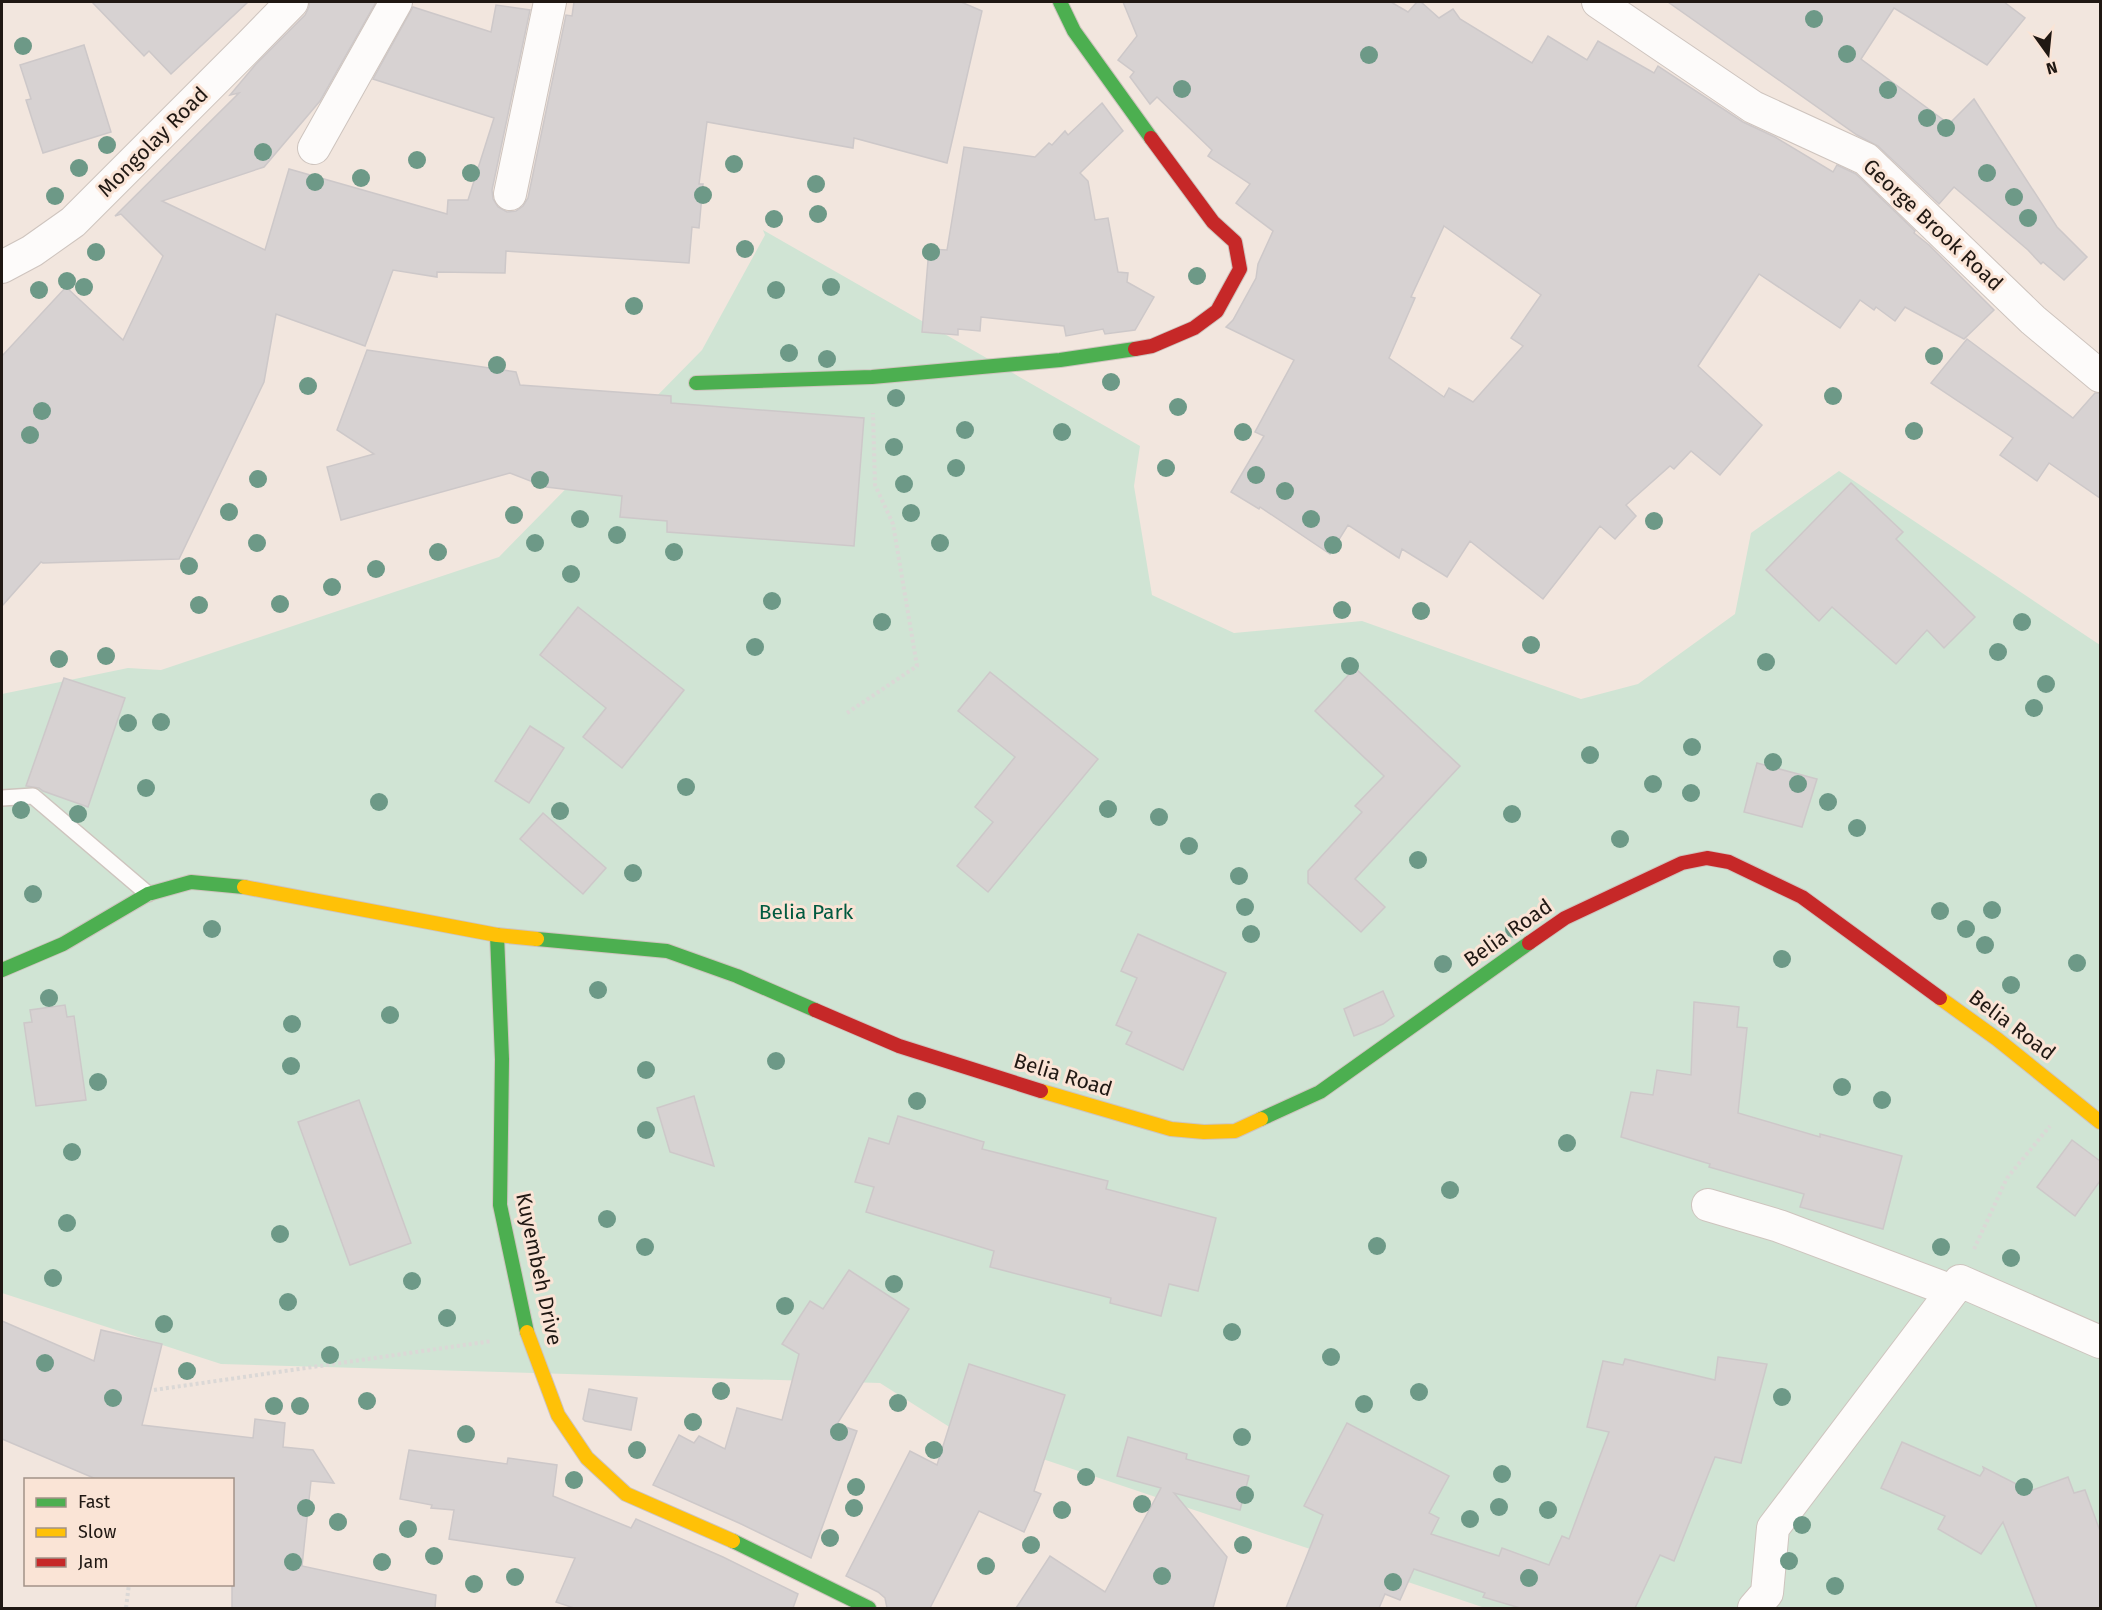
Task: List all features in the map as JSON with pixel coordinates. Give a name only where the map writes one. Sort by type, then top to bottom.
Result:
[{"type":"street","name":"Mongolay Road","points":[[2,267],[32,251],[73,222],[291,2]]},
{"type":"street","points":[[314,148],[396,2]]},
{"type":"street","points":[[510,194],[550,2]]},
{"type":"street","points":[[696,383],[872,377],[1060,360],[1152,346],[1194,328],[1217,311],[1240,269],[1235,242],[1213,222],[1074,31],[1060,2]]},
{"type":"street","name":"George Brook Road","points":[[1598,2],[1753,107],[1866,159],[2033,320],[2100,376]]},
{"type":"street","name":"Belia Road","points":[[2,970],[63,944],[148,894],[191,882],[246,887],[497,935],[667,951],[737,976],[899,1046],[1056,1096],[1171,1129],[1204,1132],[1235,1131],[1320,1092],[1565,918],[1682,863],[1707,858],[1729,862],[1802,897],[1997,1039],[2100,1122]]},
{"type":"street","name":"Kuyembeh Drive","points":[[497,935],[502,1059],[500,1205],[528,1336],[558,1415],[587,1458],[626,1494],[731,1540],[869,1608]]},
{"type":"street","points":[[1708,1205],[1779,1226],[1956,1286],[2100,1342]]},
{"type":"street","points":[[1754,1608],[1767,1593],[1773,1528],[1956,1286]]},
{"type":"lane","points":[[2,798],[33,796],[148,894]]},
{"type":"path","points":[[847,713],[917,666],[893,524],[875,485],[872,377]]},
{"type":"path","points":[[1956,1286],[2007,1178],[2073,1098]]},
{"type":"path","points":[[154,1390],[528,1336]]},
{"type":"path","points":[[126,1608],[129,1586]]},
{"type":"green space","name":"Belia Park","points":[[763,230],[1140,446],[1134,486],[1152,595],[1234,633],[1362,621],[1581,699],[1638,684],[1735,614],[1751,533],[1839,471],[2100,645],[2100,1608],[1485,1608],[951,1428],[880,1383],[221,1364],[2,1293],[2,694],[128,668],[161,670],[499,557],[702,350],[765,235]]},
{"type":"building","points":[[92,2],[248,2],[171,74],[149,51],[144,56]]},
{"type":"building","points":[[309,2],[376,2],[320,101],[264,167],[162,201],[265,250],[289,169],[447,214],[448,200],[468,200],[494,118],[373,79],[413,7],[491,32],[496,5],[530,10],[492,190],[493,199],[498,207],[507,212],[516,211],[528,198],[566,15],[572,16],[574,2],[961,2],[982,11],[947,163],[854,138],[853,148],[707,122],[699,184],[703,184],[699,228],[692,227],[689,263],[506,251],[505,273],[437,272],[437,277],[393,270],[365,346],[276,314],[264,382],[179,559],[41,562],[2,606],[2,356],[66,287],[123,340],[163,256],[121,214],[115,216],[239,93],[230,95],[256,64],[305,15]]},
{"type":"building","points":[[1123,2],[1391,2],[1408,12],[1417,2],[1421,2],[1439,18],[1453,9],[1460,19],[1532,63],[1548,36],[1587,60],[1598,41],[1654,73],[1658,66],[1743,122],[1775,137],[1833,172],[1837,165],[1856,174],[1994,310],[1964,339],[1905,307],[1895,321],[1876,307],[1874,310],[1860,300],[1840,328],[1759,274],[1698,366],[1762,425],[1720,475],[1691,451],[1674,469],[1670,466],[1626,505],[1636,516],[1615,539],[1600,526],[1543,599],[1470,541],[1447,577],[1402,549],[1399,558],[1348,525],[1330,554],[1260,507],[1259,509],[1231,492],[1264,436],[1255,432],[1294,360],[1226,327],[1233,320],[1256,278],[1258,264],[1273,231],[1236,203],[1250,184],[1208,156],[1212,150],[1157,97],[1150,104],[1130,77],[1134,72],[1118,60],[1137,36]],"holes":[[[1444,226],[1541,295],[1511,338],[1523,346],[1473,402],[1449,388],[1444,397],[1389,358],[1415,298],[1411,297]]]},
{"type":"building","points":[[1668,2],[2004,2],[2025,18],[1987,65],[1894,8],[1861,59],[1949,124],[1974,99],[2057,227],[2087,257],[2064,280],[2043,262],[2041,264],[2028,250],[1954,187],[1939,204],[1878,146],[1857,135]]},
{"type":"building","points":[[84,45],[111,132],[43,153],[26,100],[31,99],[20,65]]},
{"type":"building","points":[[1102,103],[1123,131],[1080,173],[1088,181],[1095,220],[1108,218],[1118,272],[1128,273],[1127,282],[1154,297],[1135,330],[1105,334],[1103,329],[1066,336],[1064,326],[981,317],[980,331],[958,329],[958,335],[922,332],[929,249],[947,250],[964,147],[1035,157],[1049,143],[1052,145],[1065,131],[1068,135]]},
{"type":"building","points":[[1967,339],[2073,418],[2095,393],[2100,393],[2100,498],[2049,463],[2037,481],[2000,455],[2013,438],[1931,383]]},
{"type":"building","points":[[367,350],[516,372],[520,385],[671,396],[671,403],[864,418],[854,546],[667,532],[667,521],[620,517],[622,496],[546,487],[510,473],[341,520],[327,467],[374,454],[337,430]]},
{"type":"building","points":[[1851,483],[1903,532],[1896,539],[1975,617],[1944,648],[1927,630],[1896,664],[1832,607],[1819,621],[1766,570]]},
{"type":"building","points":[[578,607],[684,690],[622,768],[583,737],[606,708],[540,655]]},
{"type":"building","points":[[1355,668],[1460,766],[1355,879],[1385,907],[1361,932],[1308,883],[1308,871],[1362,812],[1355,806],[1384,776],[1315,711]]},
{"type":"building","points":[[990,672],[1098,759],[988,892],[957,866],[993,822],[975,807],[1015,757],[958,711]]},
{"type":"building","points":[[64,678],[125,698],[88,807],[39,788],[26,786]]},
{"type":"building","points":[[530,726],[564,748],[529,803],[495,781]]},
{"type":"building","points":[[1757,763],[1817,779],[1802,827],[1744,812]]},
{"type":"building","points":[[543,813],[606,868],[583,894],[520,839]]},
{"type":"building","points":[[1138,934],[1226,973],[1183,1070],[1126,1044],[1132,1032],[1116,1025],[1137,978],[1121,971]]},
{"type":"building","points":[[1383,991],[1394,1016],[1383,1024],[1354,1036],[1344,1009]]},
{"type":"building","points":[[1694,1002],[1739,1007],[1737,1027],[1747,1028],[1738,1113],[1820,1137],[1820,1134],[1902,1156],[1883,1229],[1800,1207],[1804,1194],[1709,1167],[1710,1164],[1621,1137],[1631,1092],[1653,1095],[1657,1070],[1691,1075]]},
{"type":"building","points":[[65,1005],[67,1017],[74,1016],[86,1100],[36,1106],[24,1023],[32,1022],[30,1010]]},
{"type":"building","points":[[694,1096],[714,1166],[670,1152],[657,1108]]},
{"type":"building","points":[[359,1100],[411,1243],[350,1265],[298,1122]]},
{"type":"building","points":[[898,1116],[984,1142],[982,1149],[1108,1181],[1106,1189],[1216,1218],[1198,1291],[1169,1284],[1161,1316],[1110,1303],[1111,1298],[990,1267],[994,1251],[866,1212],[874,1187],[855,1182],[869,1138],[889,1144]]},
{"type":"building","points":[[2072,1140],[2100,1161],[2100,1181],[2075,1216],[2037,1187]]},
{"type":"building","points":[[849,1270],[909,1309],[837,1424],[857,1431],[811,1558],[653,1485],[679,1435],[694,1443],[699,1436],[725,1449],[737,1408],[782,1420],[799,1354],[782,1344],[810,1301],[823,1309]]},
{"type":"building","points":[[2,1321],[94,1361],[101,1330],[162,1344],[142,1425],[253,1438],[255,1419],[285,1423],[283,1447],[313,1450],[334,1483],[311,1481],[302,1566],[436,1595],[435,1608],[232,1608],[234,1478],[94,1478],[2,1439]]},
{"type":"building","points":[[1718,1357],[1767,1364],[1741,1463],[1715,1457],[1674,1561],[1660,1555],[1635,1608],[1520,1608],[1483,1597],[1485,1593],[1414,1569],[1400,1600],[1385,1594],[1379,1608],[1286,1608],[1323,1515],[1304,1506],[1347,1423],[1449,1476],[1429,1513],[1439,1518],[1431,1534],[1499,1556],[1502,1548],[1549,1565],[1562,1536],[1569,1539],[1609,1432],[1587,1427],[1603,1361],[1623,1365],[1625,1359],[1715,1380]]},
{"type":"building","points":[[969,1364],[1065,1395],[1034,1491],[1041,1494],[1024,1532],[979,1511],[930,1608],[887,1608],[885,1598],[878,1592],[846,1576],[910,1451],[937,1465]]},
{"type":"building","points":[[589,1389],[637,1398],[631,1430],[585,1421],[583,1419]]},
{"type":"building","points":[[1128,1437],[1187,1454],[1186,1459],[1249,1476],[1240,1510],[1174,1493],[1227,1557],[1213,1608],[1016,1608],[1050,1556],[1105,1592],[1161,1488],[1117,1476]]},
{"type":"building","points":[[1902,1442],[1980,1476],[1984,1470],[1983,1467],[2030,1491],[2068,1477],[2074,1493],[2085,1490],[2100,1531],[2100,1608],[2037,1608],[2003,1522],[1981,1554],[1938,1529],[1945,1516],[1881,1488]]},
{"type":"building","points":[[409,1450],[507,1464],[508,1458],[557,1465],[553,1496],[631,1528],[636,1519],[723,1557],[798,1594],[793,1608],[574,1608],[556,1602],[575,1558],[449,1539],[454,1510],[431,1508],[432,1505],[400,1499]]},
{"type":"traffic: fast","points":[[1060,2],[1074,31],[1151,138]]},
{"type":"traffic: fast","points":[[696,383],[872,377],[1060,360],[1135,349]]},
{"type":"traffic: fast","points":[[2,970],[63,944],[148,894],[191,882],[244,887]]},
{"type":"traffic: fast","points":[[497,935],[502,1059],[500,1205],[527,1332]]},
{"type":"traffic: fast","points":[[537,939],[667,951],[737,976],[815,1010]]},
{"type":"traffic: fast","points":[[1261,1119],[1320,1092],[1529,943]]},
{"type":"traffic: fast","points":[[733,1541],[869,1608]]},
{"type":"traffic: slow","points":[[244,887],[497,935],[537,939]]},
{"type":"traffic: slow","points":[[1940,998],[1997,1039],[2100,1122]]},
{"type":"traffic: slow","points":[[1041,1091],[1171,1129],[1204,1132],[1235,1131],[1261,1119]]},
{"type":"traffic: slow","points":[[527,1332],[558,1415],[587,1458],[626,1494],[733,1541]]},
{"type":"traffic: jam","points":[[1135,349],[1152,346],[1194,328],[1217,311],[1240,269],[1235,242],[1213,222],[1151,138]]},
{"type":"traffic: jam","points":[[1529,943],[1565,918],[1682,863],[1707,858],[1729,862],[1802,897],[1940,998]]},
{"type":"traffic: jam","points":[[815,1010],[899,1046],[1041,1091]]}]
